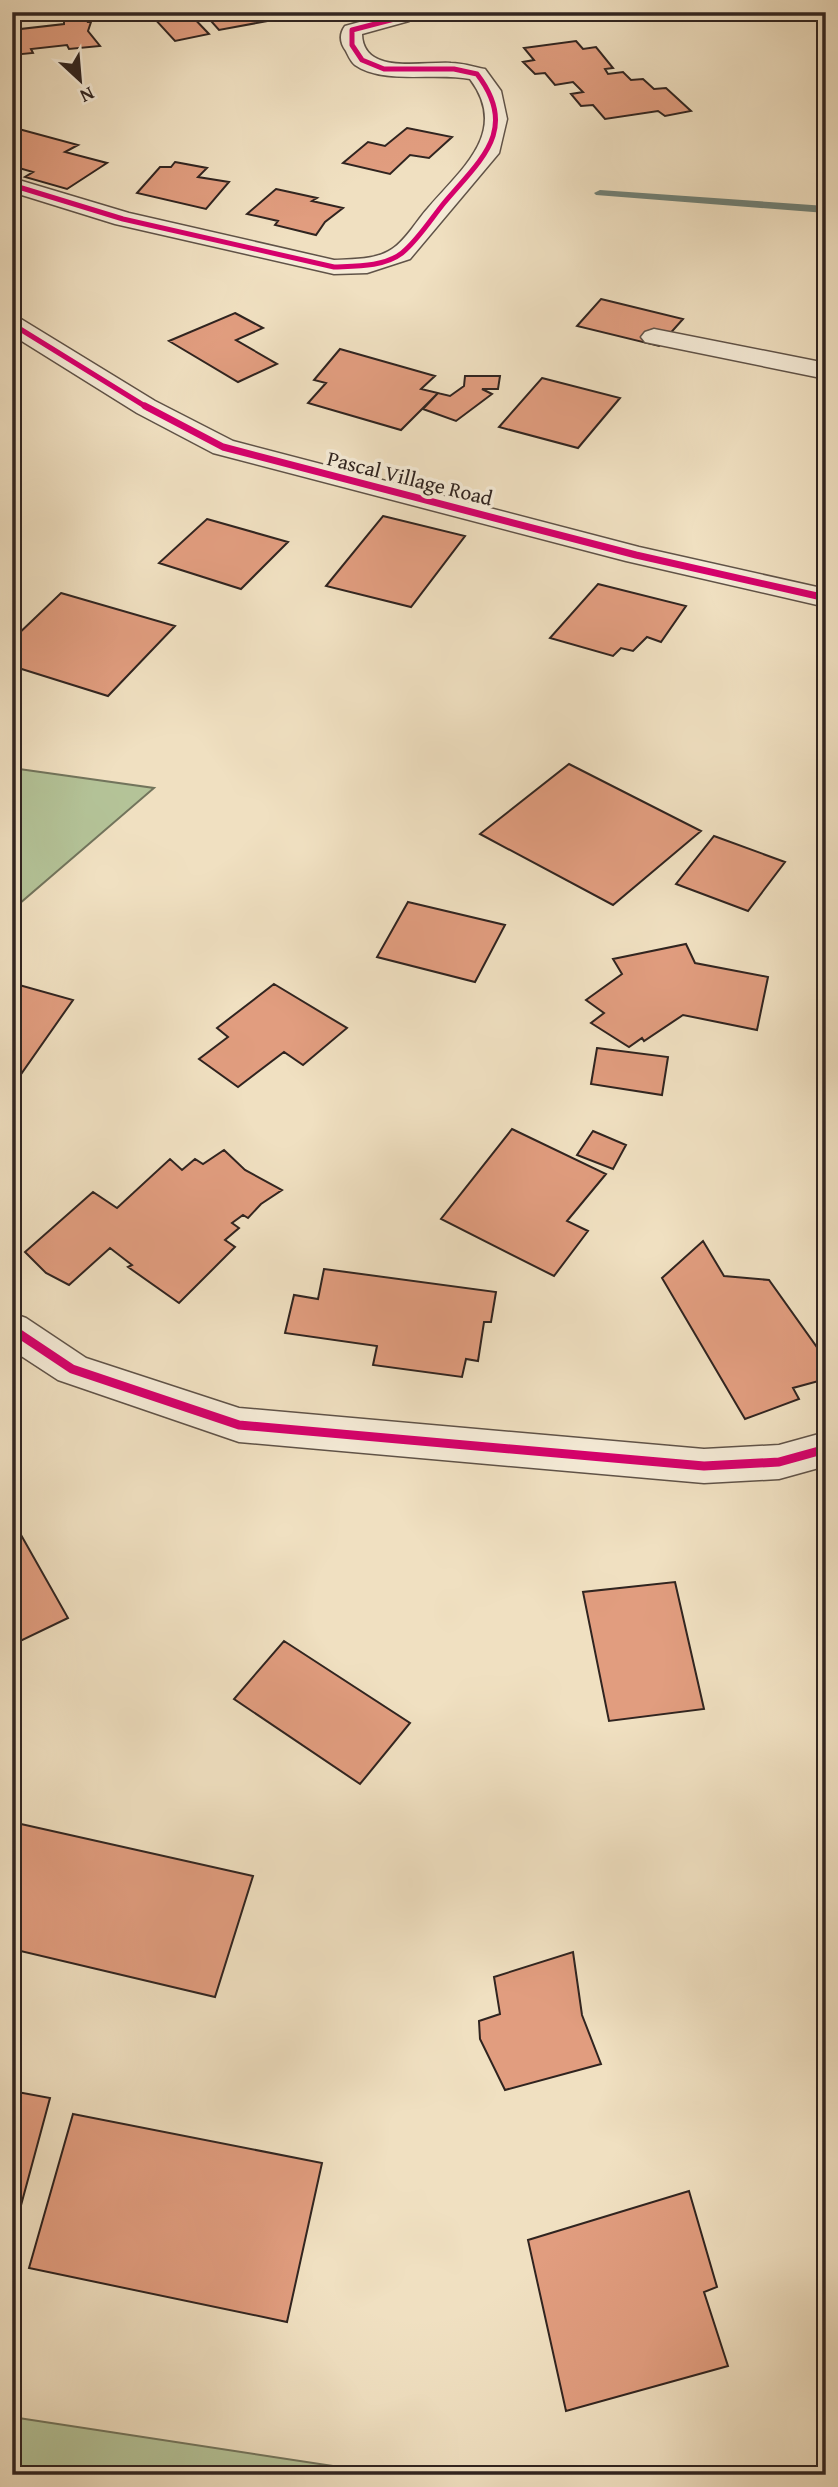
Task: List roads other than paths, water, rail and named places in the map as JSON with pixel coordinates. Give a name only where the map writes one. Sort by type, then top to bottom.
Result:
[{"type":"street","points":[[12,185],[122,219],[334,267],[367,265],[401,254],[491,148],[496,119],[490,91],[477,74],[454,69],[384,69],[362,60],[352,45],[352,30],[402,18]]},
{"type":"street","name":"Pascal Village Road","points":[[12,324],[146,407],[223,447],[636,555],[826,598]]},
{"type":"street","points":[[654,337],[826,371]]},
{"type":"street","points":[[12,1329],[72,1369],[239,1425],[704,1466],[779,1462],[826,1448]]},
{"type":"waterway","points":[[600,193],[826,210]]}]
